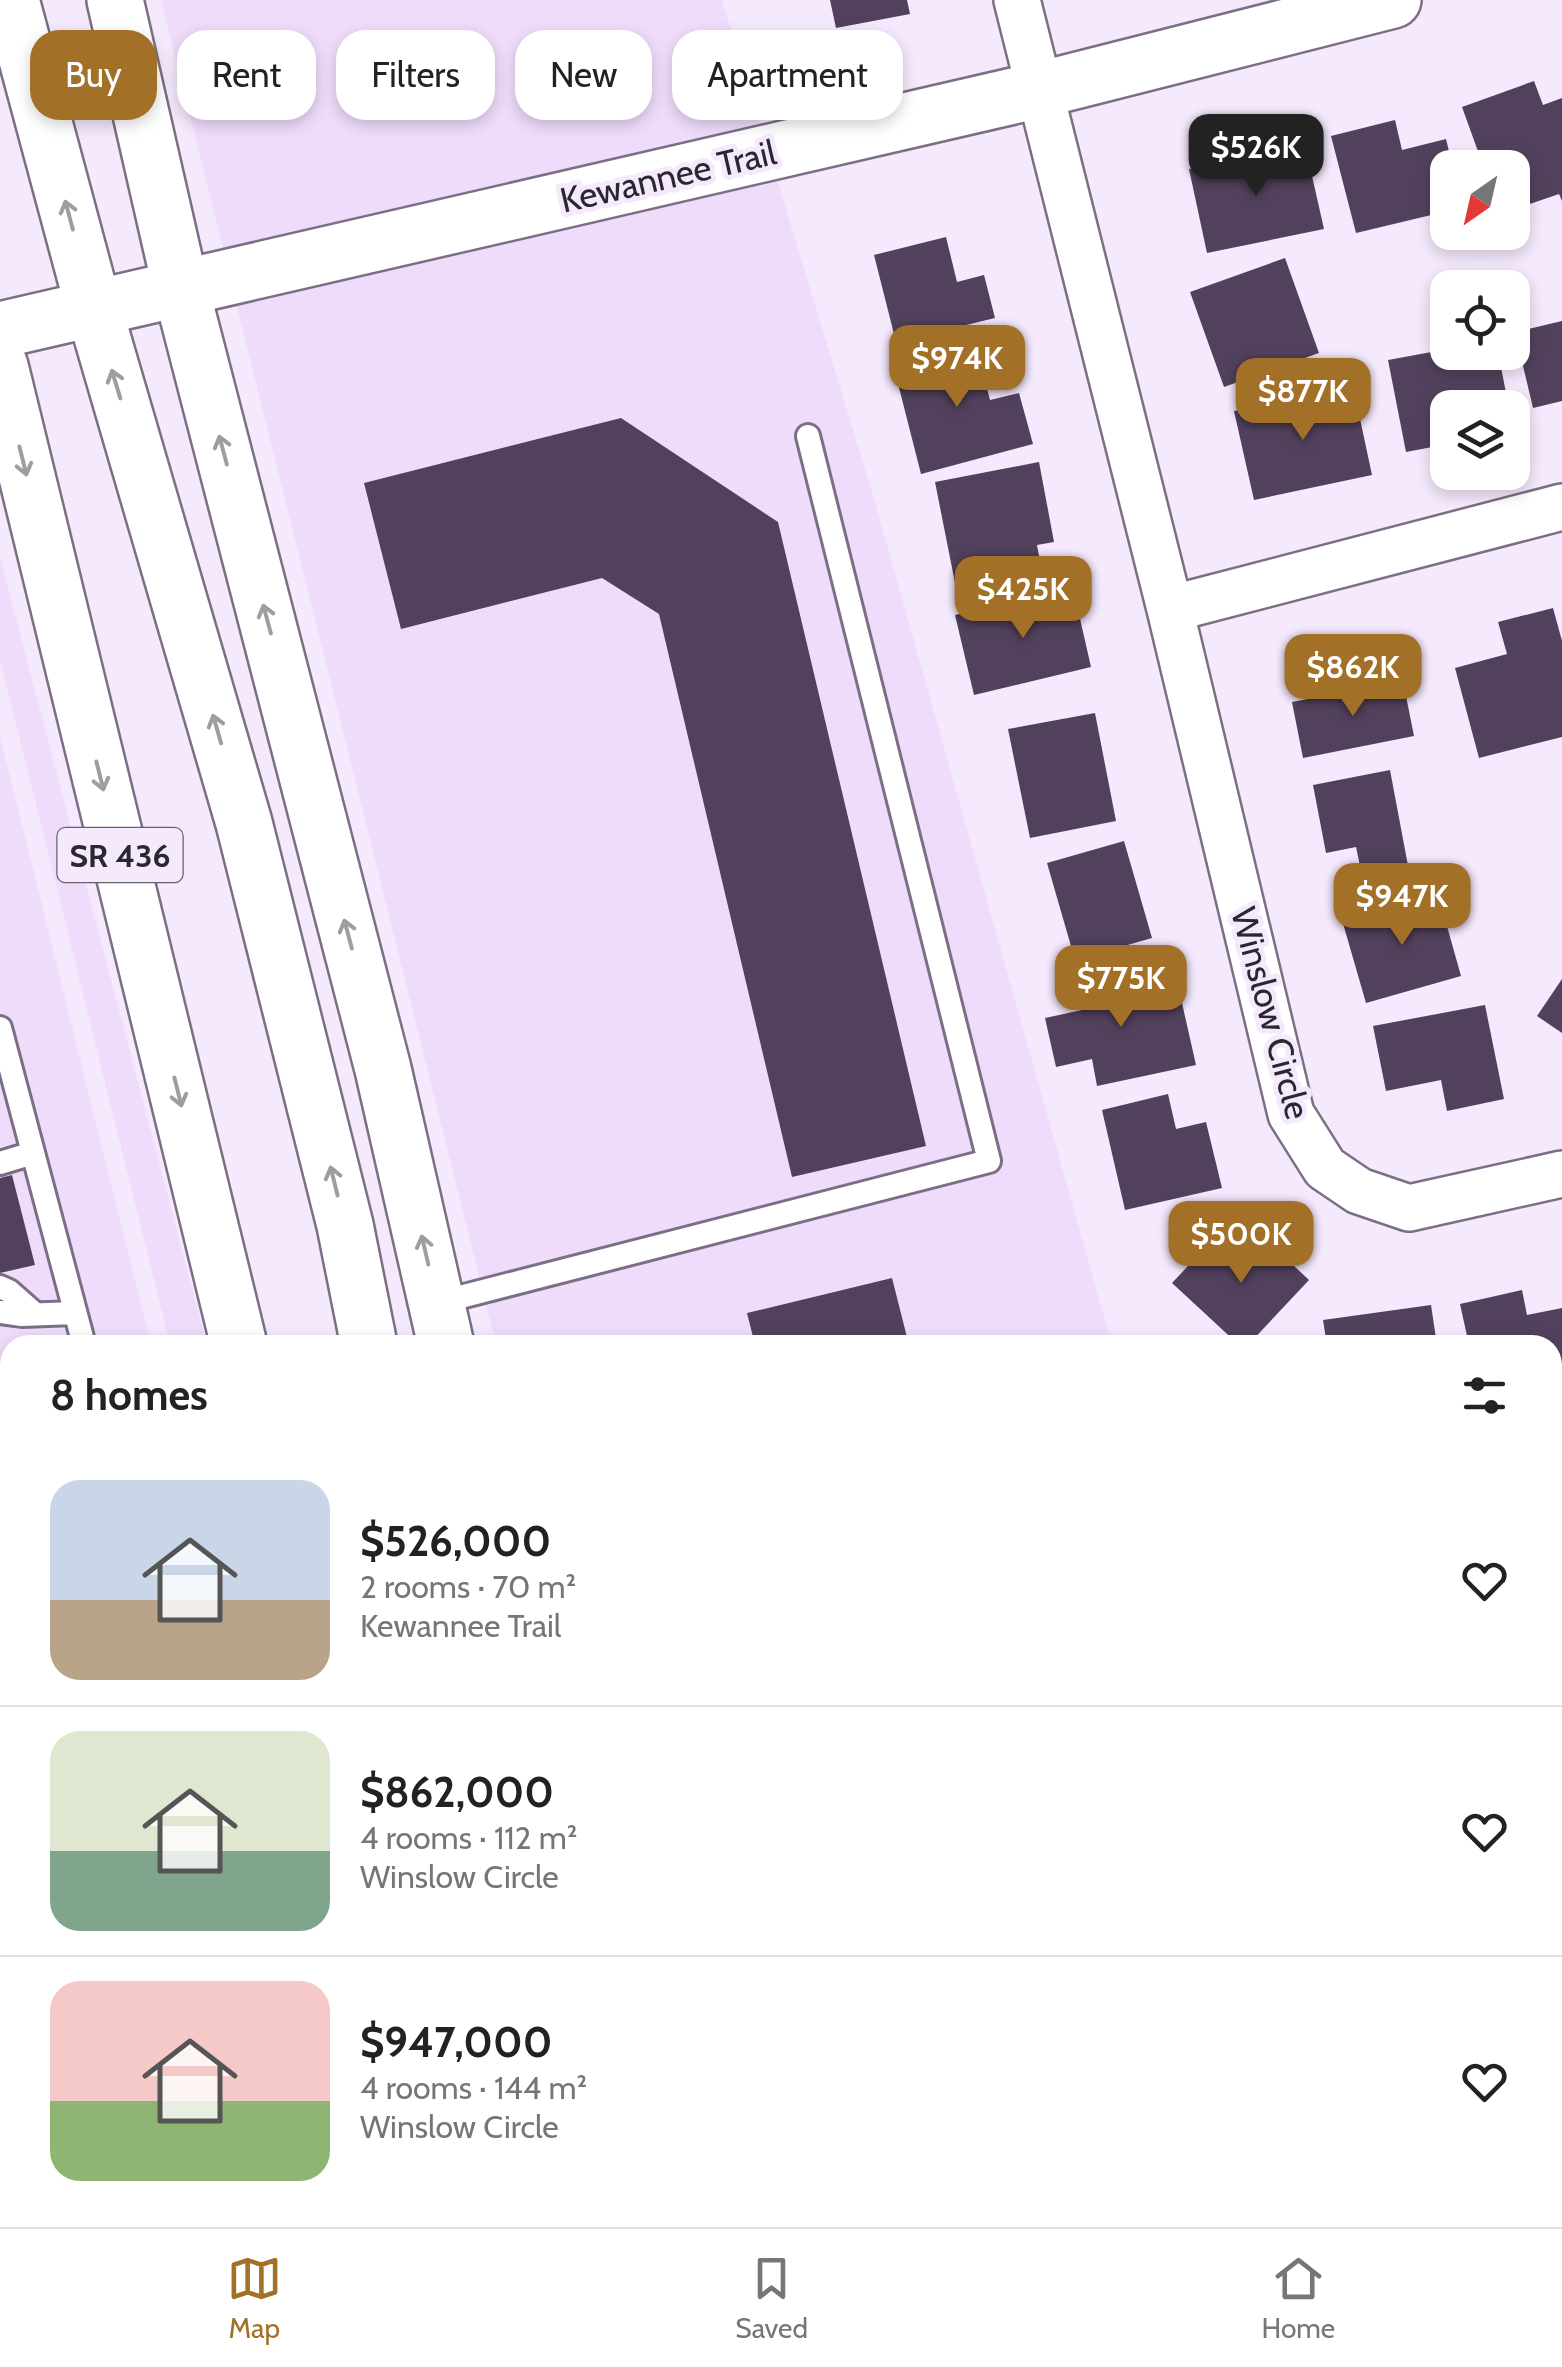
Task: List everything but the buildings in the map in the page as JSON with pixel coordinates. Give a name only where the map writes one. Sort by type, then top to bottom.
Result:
[{"type":"main road","points":[[11,0],[94,309],[244,823],[345,1225],[367,1335]]},
{"type":"main road","points":[[115,0],[181,289],[383,1069],[441,1324]]},
{"type":"main road","name":"Kewannee Trail","points":[[0,330],[1039,90],[1393,0]]},
{"type":"main road","name":"SR 436","points":[[0,366],[237,1335]]},
{"type":"street","name":"Winslow Circle","points":[[1017,0],[1170,608],[1291,1114],[1325,1168],[1359,1191],[1409,1208],[1562,1174]]},
{"type":"street","points":[[1170,608],[1562,507]]},
{"type":"lane","points":[[441,1324],[989,1160],[808,436]]},
{"type":"lane","points":[[0,1028],[82,1335]]},
{"type":"lane","points":[[0,1124],[24,1118]]},
{"type":"lane","points":[[0,1162],[33,1154]]},
{"type":"lane","points":[[0,1287],[35,1314]]},
{"type":"lane","points":[[0,1312],[76,1313]]},
{"type":"shaded area","points":[[161,0],[722,0],[731,30],[672,30],[672,120],[758,120],[762,132],[225,256],[191,120],[316,120],[316,30],[177,30],[177,64]]},
{"type":"shaded area","points":[[775,173],[875,502],[1109,1335],[494,1335],[235,299]]},
{"type":"shaded area","points":[[0,557],[204,1335],[168,1335],[0,659]]},
{"type":"shaded area","points":[[0,736],[149,1335],[0,1335]]}]
